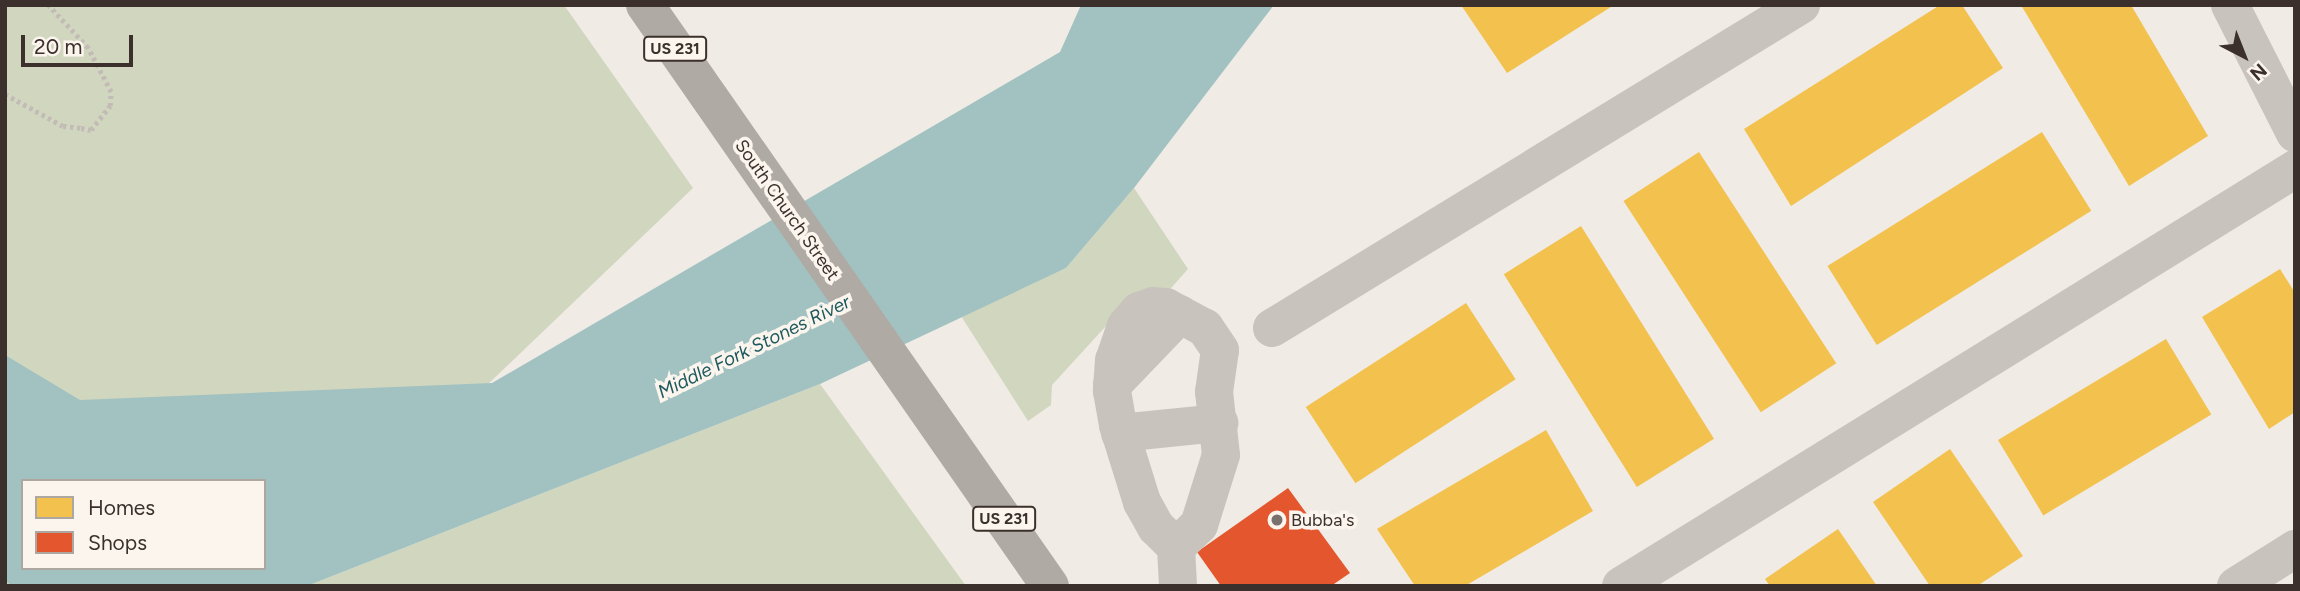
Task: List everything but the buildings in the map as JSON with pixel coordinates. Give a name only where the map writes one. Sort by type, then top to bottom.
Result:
[{"type":"highway","name":"South Church Street","points":[[645,5],[1050,586]]},
{"type":"street","points":[[1272,328],[1801,5]]},
{"type":"street","points":[[2230,5],[2295,133]]},
{"type":"street","points":[[1621,586],[2295,169]]},
{"type":"street","points":[[1176,547],[1191,536],[1207,506],[1221,455],[1214,393],[1220,349],[1205,328],[1180,314],[1153,306],[1134,315],[1114,360],[1112,386],[1120,433],[1142,502],[1156,527],[1176,547],[1178,586]]},
{"type":"street","points":[[1120,433],[1219,423]]},
{"type":"street","points":[[2236,586],[2295,549]]},
{"type":"path","points":[[5,93],[63,126],[91,130],[110,106],[111,92],[88,48],[48,5]]},
{"type":"green space","points":[[5,5],[564,5],[693,188],[277,586],[5,586]]},
{"type":"green space","points":[[1134,188],[1188,269],[1171,288],[1128,302],[1052,385],[1051,405],[1028,421],[961,316],[1066,268]]},
{"type":"green space","points":[[820,384],[966,586],[307,586]]},
{"type":"water","name":"Middle Fork Stones River","points":[[1081,5],[1274,5],[1134,188],[1066,268],[820,384],[307,586],[13,586],[5,581],[5,355],[80,400],[492,383],[1060,52]]},
{"type":"place","name":"Bubba's","points":[[1277,520]]}]
